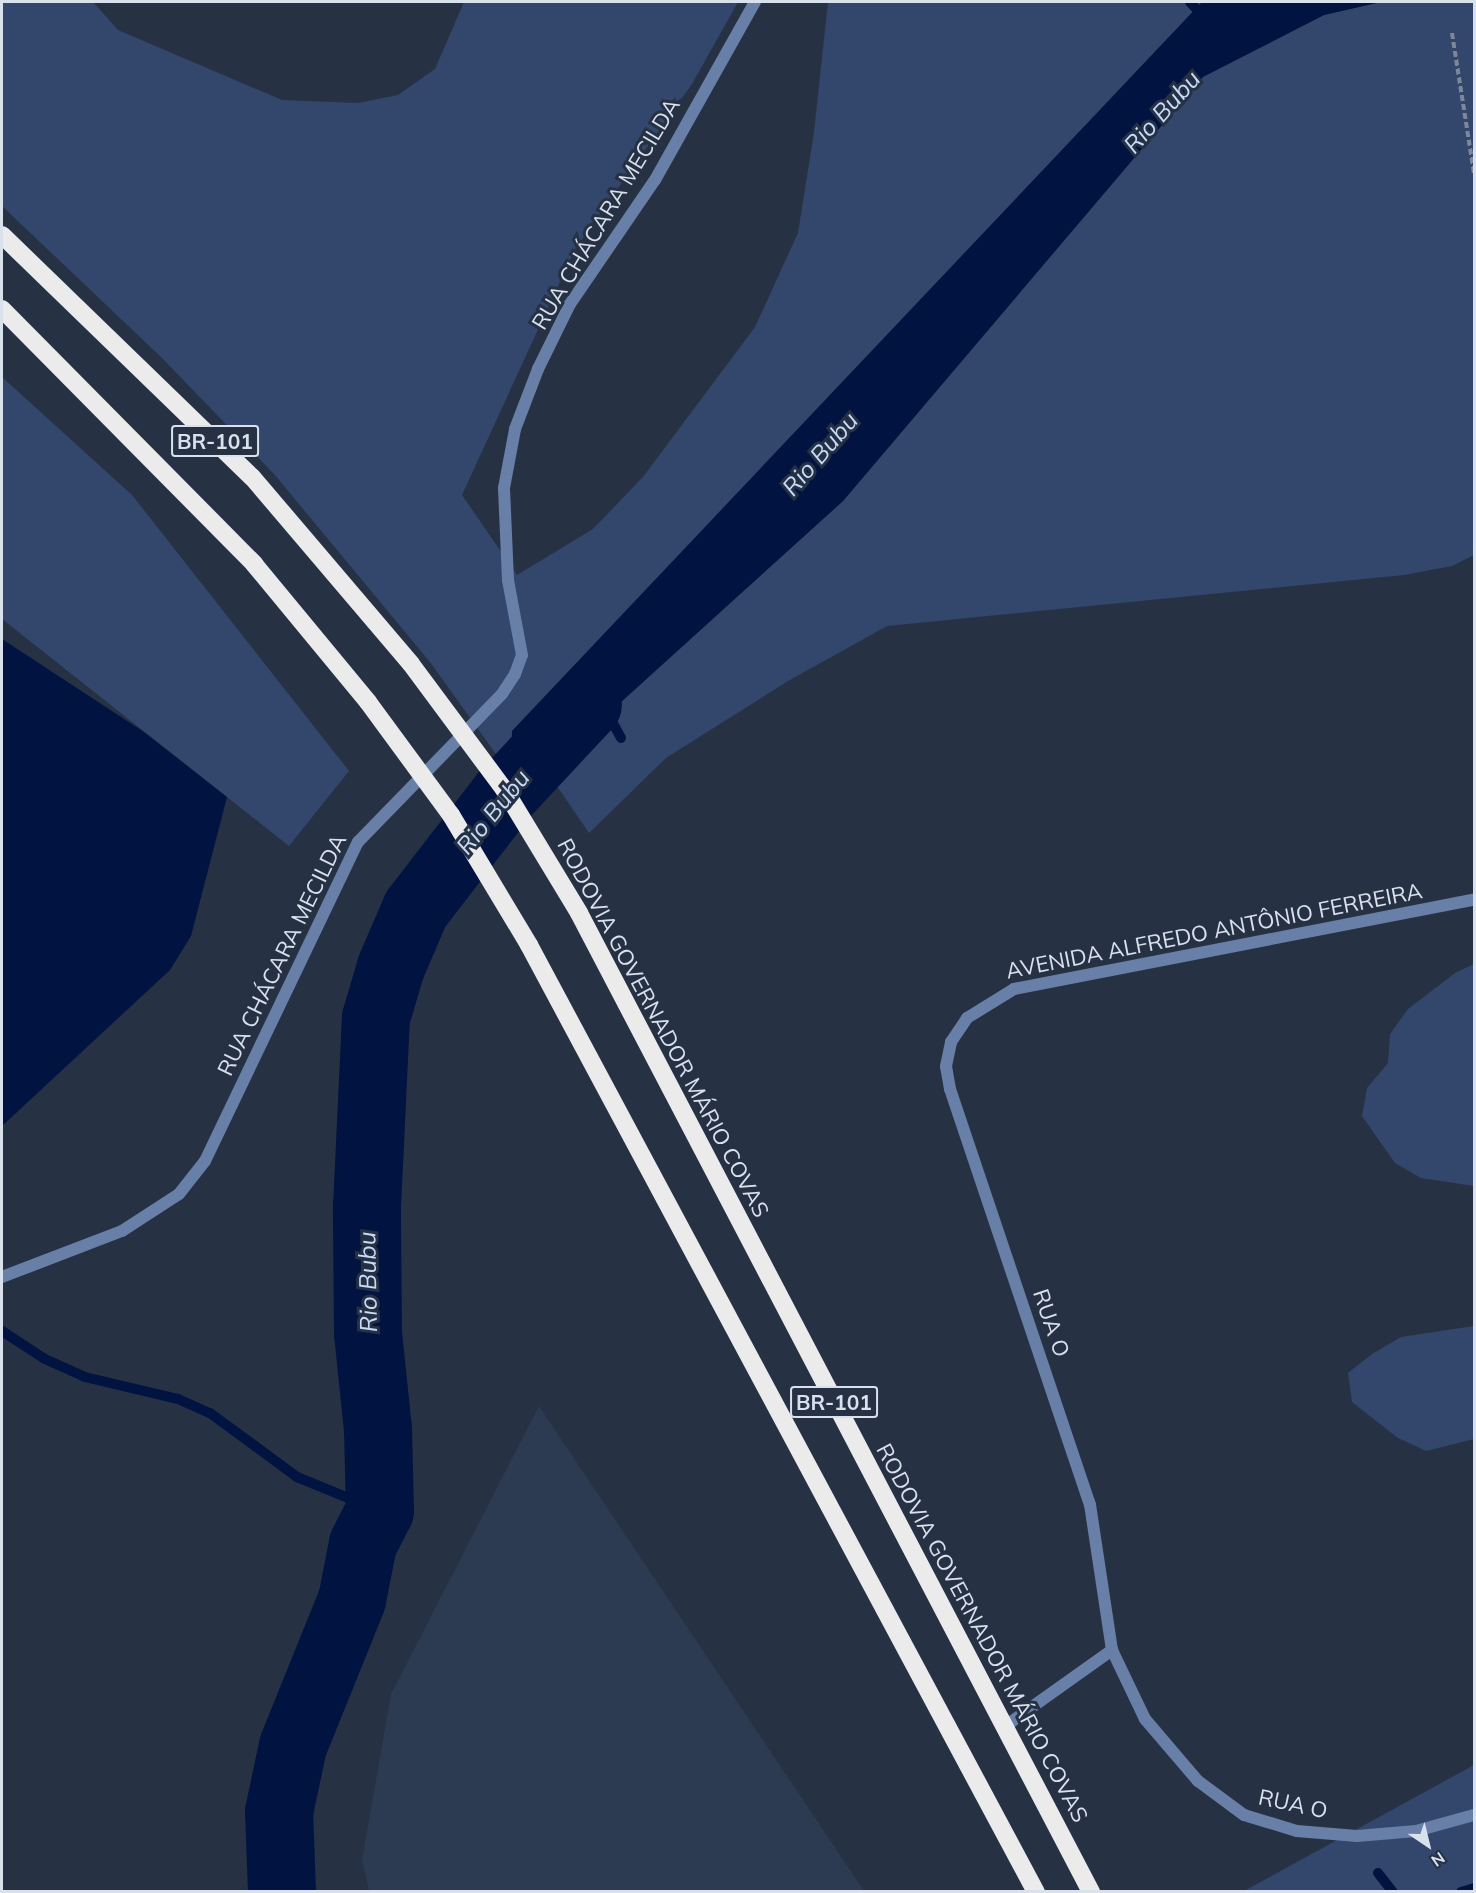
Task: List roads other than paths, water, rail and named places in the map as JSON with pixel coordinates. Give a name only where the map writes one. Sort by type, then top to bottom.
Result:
[{"type":"highway","name":"RODOVIA GOVERNADOR MÁRIO COVAS","points":[[2,235],[252,477],[411,664],[504,789],[579,913],[1091,1892]]},
{"type":"highway","name":"BR-101","points":[[2,309],[254,564],[368,702],[451,815],[529,945],[1036,1892]]},
{"type":"street","name":"RUA CHÁCARA MECILDA","points":[[2,1277],[122,1231],[179,1194],[205,1161],[358,842],[502,694],[515,674],[522,655],[508,580],[504,488],[515,429],[538,369],[570,304],[655,180],[755,2]]},
{"type":"street","name":"AVENIDA ALFREDO ANTÔNIO FERREIRA","points":[[967,1017],[988,1002],[1024,987],[1474,900]]},
{"type":"street","name":"RUA O","points":[[967,1017],[951,1042],[946,1066],[950,1089],[1090,1504],[1112,1650],[1145,1719],[1198,1781],[1244,1815],[1297,1831],[1357,1836],[1416,1831],[1474,1815]]},
{"type":"street","points":[[1004,1727],[1112,1650]]},
{"type":"water","points":[[1202,2],[1381,2],[1324,15],[1203,77],[843,501],[546,770],[511,775],[512,731]]},
{"type":"water","points":[[2,639],[144,732],[227,797],[191,936],[170,970],[2,1126]]},
{"type":"waterway","points":[[1190,2],[1204,17]]},
{"type":"waterway","points":[[601,701],[621,738]]},
{"type":"waterway","name":"Rio Bubu","points":[[282,1892],[279,1812],[293,1746],[352,1600],[363,1544],[380,1511],[378,1430],[368,1334],[367,1207],[376,1018],[391,967],[416,909],[504,795],[588,705]]},
{"type":"waterway","points":[[2,1331],[45,1359],[85,1377],[178,1399],[210,1413],[297,1477],[380,1511]]},
{"type":"waterway","points":[[1378,1873],[1393,1892]]},
{"type":"waterway","points":[[1461,1892],[1474,1888]]}]
